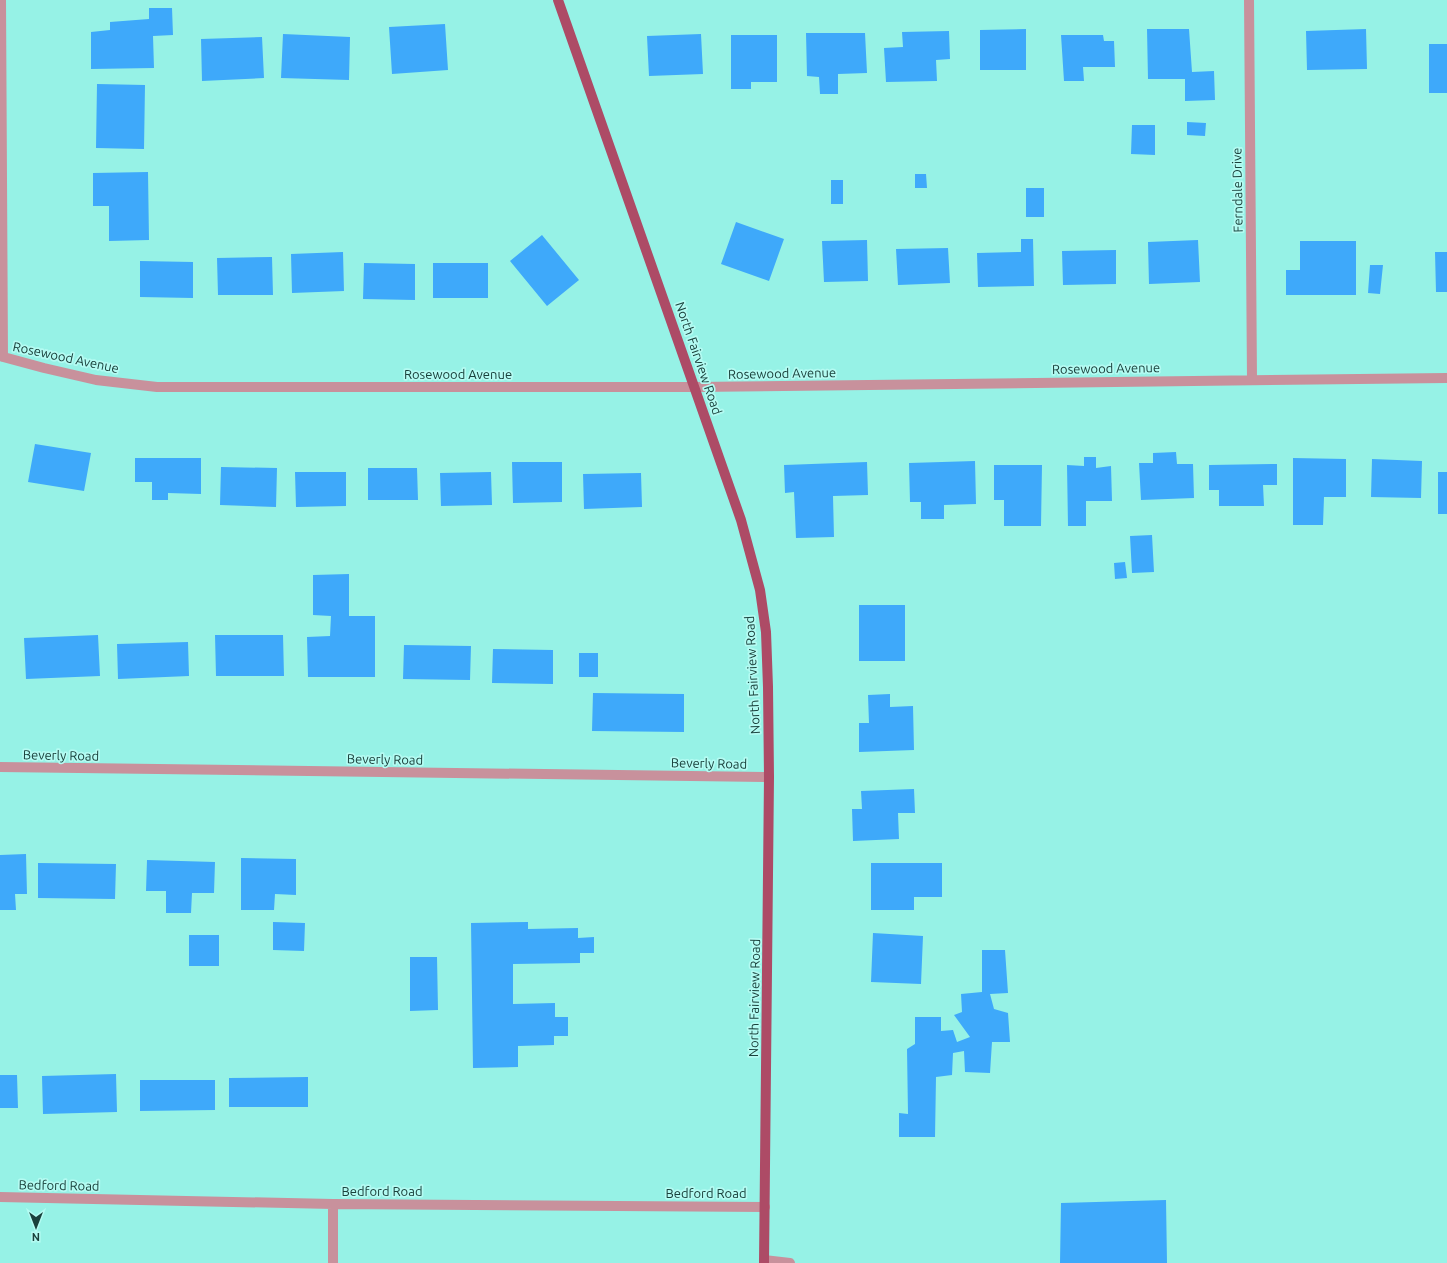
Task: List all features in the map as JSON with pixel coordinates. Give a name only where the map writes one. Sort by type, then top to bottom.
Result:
[{"type":"main road","name":"North Fairview Road","points":[[558,0],[741,520],[760,590],[766,632],[769,777],[764,1261]]},
{"type":"street","points":[[1,0],[1,356]]},
{"type":"street","name":"Ferndale Drive","points":[[1248,0],[1252,379]]},
{"type":"street","name":"Rosewood Avenue","points":[[1,356],[96,380],[156,387],[695,387],[1252,379],[1447,378]]},
{"type":"street","name":"Beverly Road","points":[[0,767],[769,777]]},
{"type":"street","name":"Bedford Road","points":[[0,1197],[333,1204],[764,1207]]},
{"type":"street","points":[[333,1204],[333,1263]]},
{"type":"street","points":[[764,1261],[790,1263]]},
{"type":"building","points":[[149,8],[172,8],[173,35],[153,36],[154,68],[91,69],[91,32],[110,30],[110,22],[149,19]]},
{"type":"building","points":[[445,24],[448,70],[392,74],[389,27]]},
{"type":"building","points":[[1026,29],[1026,70],[980,70],[980,30]]},
{"type":"building","points":[[1147,29],[1189,29],[1192,72],[1214,71],[1215,100],[1185,101],[1185,79],[1148,79]]},
{"type":"building","points":[[1366,29],[1367,69],[1307,70],[1306,31]]},
{"type":"building","points":[[949,31],[950,59],[936,60],[937,81],[886,82],[884,48],[903,47],[902,32]]},
{"type":"building","points":[[806,33],[865,33],[867,73],[838,74],[838,94],[820,94],[819,77],[807,76]]},
{"type":"building","points":[[283,34],[350,37],[349,80],[281,78]]},
{"type":"building","points":[[701,34],[703,74],[649,76],[647,36]]},
{"type":"building","points":[[731,35],[777,35],[777,82],[751,82],[751,89],[731,89]]},
{"type":"building","points":[[1061,35],[1103,35],[1104,41],[1114,41],[1115,67],[1083,67],[1084,81],[1064,81]]},
{"type":"building","points":[[262,37],[264,78],[202,81],[201,39]]},
{"type":"building","points":[[1429,44],[1447,44],[1447,93],[1429,93]]},
{"type":"building","points":[[97,84],[145,85],[144,149],[96,148]]},
{"type":"building","points":[[1187,122],[1206,123],[1205,136],[1187,135]]},
{"type":"building","points":[[1132,125],[1155,125],[1155,155],[1131,154]]},
{"type":"building","points":[[148,172],[149,240],[109,241],[109,206],[93,206],[93,173]]},
{"type":"building","points":[[915,174],[926,174],[927,188],[915,188]]},
{"type":"building","points":[[831,180],[843,180],[843,204],[831,204]]},
{"type":"building","points":[[1026,188],[1044,188],[1044,217],[1026,217]]},
{"type":"building","points":[[736,222],[784,239],[769,281],[721,264]]},
{"type":"building","points":[[542,235],[579,280],[547,306],[510,261]]},
{"type":"building","points":[[1021,239],[1033,239],[1034,286],[978,287],[977,253],[1021,252]]},
{"type":"building","points":[[867,240],[868,281],[824,282],[822,241]]},
{"type":"building","points":[[1198,240],[1200,282],[1149,284],[1148,242]]},
{"type":"building","points":[[1300,241],[1356,241],[1356,295],[1286,295],[1286,270],[1300,270]]},
{"type":"building","points":[[948,248],[950,283],[898,285],[896,249]]},
{"type":"building","points":[[1116,250],[1116,284],[1063,285],[1062,251]]},
{"type":"building","points":[[343,252],[344,291],[292,293],[291,254]]},
{"type":"building","points":[[1435,252],[1447,252],[1447,292],[1436,292]]},
{"type":"building","points":[[272,257],[273,295],[218,295],[217,258]]},
{"type":"building","points":[[140,261],[193,262],[193,298],[140,297]]},
{"type":"building","points":[[364,263],[415,264],[415,300],[363,299]]},
{"type":"building","points":[[433,263],[488,263],[488,298],[433,298]]},
{"type":"building","points":[[1370,265],[1383,265],[1380,294],[1368,293]]},
{"type":"building","points":[[35,444],[91,453],[84,491],[28,482]]},
{"type":"building","points":[[1176,452],[1177,464],[1193,464],[1194,498],[1141,500],[1139,463],[1153,463],[1153,453]]},
{"type":"building","points":[[1084,457],[1096,457],[1096,468],[1111,466],[1112,501],[1086,501],[1086,526],[1068,526],[1067,465],[1084,466]]},
{"type":"building","points":[[135,458],[201,458],[201,494],[168,493],[168,500],[152,500],[152,482],[135,482]]},
{"type":"building","points":[[1293,458],[1346,459],[1346,497],[1324,497],[1323,525],[1293,525]]},
{"type":"building","points":[[1372,459],[1422,461],[1421,498],[1371,497]]},
{"type":"building","points":[[975,461],[976,504],[944,505],[944,519],[921,519],[921,502],[910,502],[909,463]]},
{"type":"building","points":[[512,462],[562,462],[562,502],[513,503]]},
{"type":"building","points":[[867,462],[868,495],[833,496],[834,537],[796,538],[794,492],[785,493],[784,465]]},
{"type":"building","points":[[1277,464],[1277,485],[1263,485],[1264,506],[1219,506],[1219,490],[1209,490],[1209,465]]},
{"type":"building","points":[[994,465],[1042,465],[1041,526],[1004,526],[1004,500],[994,500]]},
{"type":"building","points":[[221,467],[277,468],[276,507],[220,505]]},
{"type":"building","points":[[368,468],[417,468],[418,500],[368,500]]},
{"type":"building","points":[[295,472],[346,472],[346,506],[296,507]]},
{"type":"building","points":[[491,472],[492,505],[441,506],[440,473]]},
{"type":"building","points":[[1438,472],[1447,472],[1447,514],[1438,514]]},
{"type":"building","points":[[641,473],[642,507],[584,509],[583,474]]},
{"type":"building","points":[[1152,535],[1154,572],[1132,573],[1130,536]]},
{"type":"building","points":[[1125,562],[1127,578],[1115,579],[1114,563]]},
{"type":"building","points":[[349,574],[349,616],[375,616],[375,677],[308,677],[307,637],[330,636],[331,616],[313,615],[313,575]]},
{"type":"building","points":[[859,605],[905,605],[905,661],[859,661]]},
{"type":"building","points":[[98,635],[100,676],[26,679],[24,638]]},
{"type":"building","points":[[215,635],[283,635],[284,676],[216,676]]},
{"type":"building","points":[[188,642],[189,676],[118,679],[117,644]]},
{"type":"building","points":[[404,645],[471,646],[470,680],[403,679]]},
{"type":"building","points":[[493,649],[553,650],[553,684],[492,683]]},
{"type":"building","points":[[579,653],[598,653],[598,677],[579,677]]},
{"type":"building","points":[[593,693],[684,694],[684,732],[592,731]]},
{"type":"building","points":[[890,694],[890,707],[913,706],[914,750],[859,752],[859,723],[869,723],[868,695]]},
{"type":"building","points":[[914,789],[915,813],[898,813],[899,839],[853,841],[852,809],[862,809],[861,791]]},
{"type":"building","points":[[26,854],[27,894],[15,894],[16,910],[0,910],[0,855]]},
{"type":"building","points":[[241,858],[296,859],[296,895],[275,894],[274,910],[241,910]]},
{"type":"building","points":[[147,860],[215,862],[214,893],[192,893],[191,913],[166,913],[166,891],[146,891]]},
{"type":"building","points":[[38,863],[116,864],[115,899],[38,898]]},
{"type":"building","points":[[871,863],[942,863],[942,897],[914,897],[914,910],[871,910]]},
{"type":"building","points":[[273,922],[305,923],[304,951],[273,950]]},
{"type":"building","points":[[528,922],[528,929],[578,928],[578,938],[594,937],[594,953],[580,953],[580,963],[513,964],[513,1004],[555,1003],[555,1017],[568,1017],[568,1036],[554,1036],[554,1045],[518,1046],[518,1067],[473,1068],[471,923]]},
{"type":"building","points":[[873,933],[923,936],[921,984],[871,982]]},
{"type":"building","points":[[189,935],[219,935],[219,966],[189,966]]},
{"type":"building","points":[[982,950],[1005,950],[1008,993],[990,994],[994,1009],[1008,1013],[1010,1042],[992,1042],[990,1073],[965,1072],[964,1051],[953,1053],[952,1075],[936,1077],[935,1137],[899,1137],[899,1113],[908,1114],[907,1049],[915,1044],[915,1017],[941,1017],[941,1031],[953,1030],[957,1042],[970,1037],[954,1015],[962,1012],[961,994],[982,992]]},
{"type":"building","points":[[410,957],[437,957],[438,1010],[410,1011]]},
{"type":"building","points":[[116,1074],[117,1112],[43,1114],[42,1076]]},
{"type":"building","points":[[0,1075],[17,1075],[18,1108],[0,1108]]},
{"type":"building","points":[[308,1077],[308,1107],[229,1107],[229,1078]]},
{"type":"building","points":[[140,1080],[215,1080],[215,1110],[140,1111]]},
{"type":"building","points":[[1166,1200],[1167,1263],[1060,1263],[1061,1203]]}]
